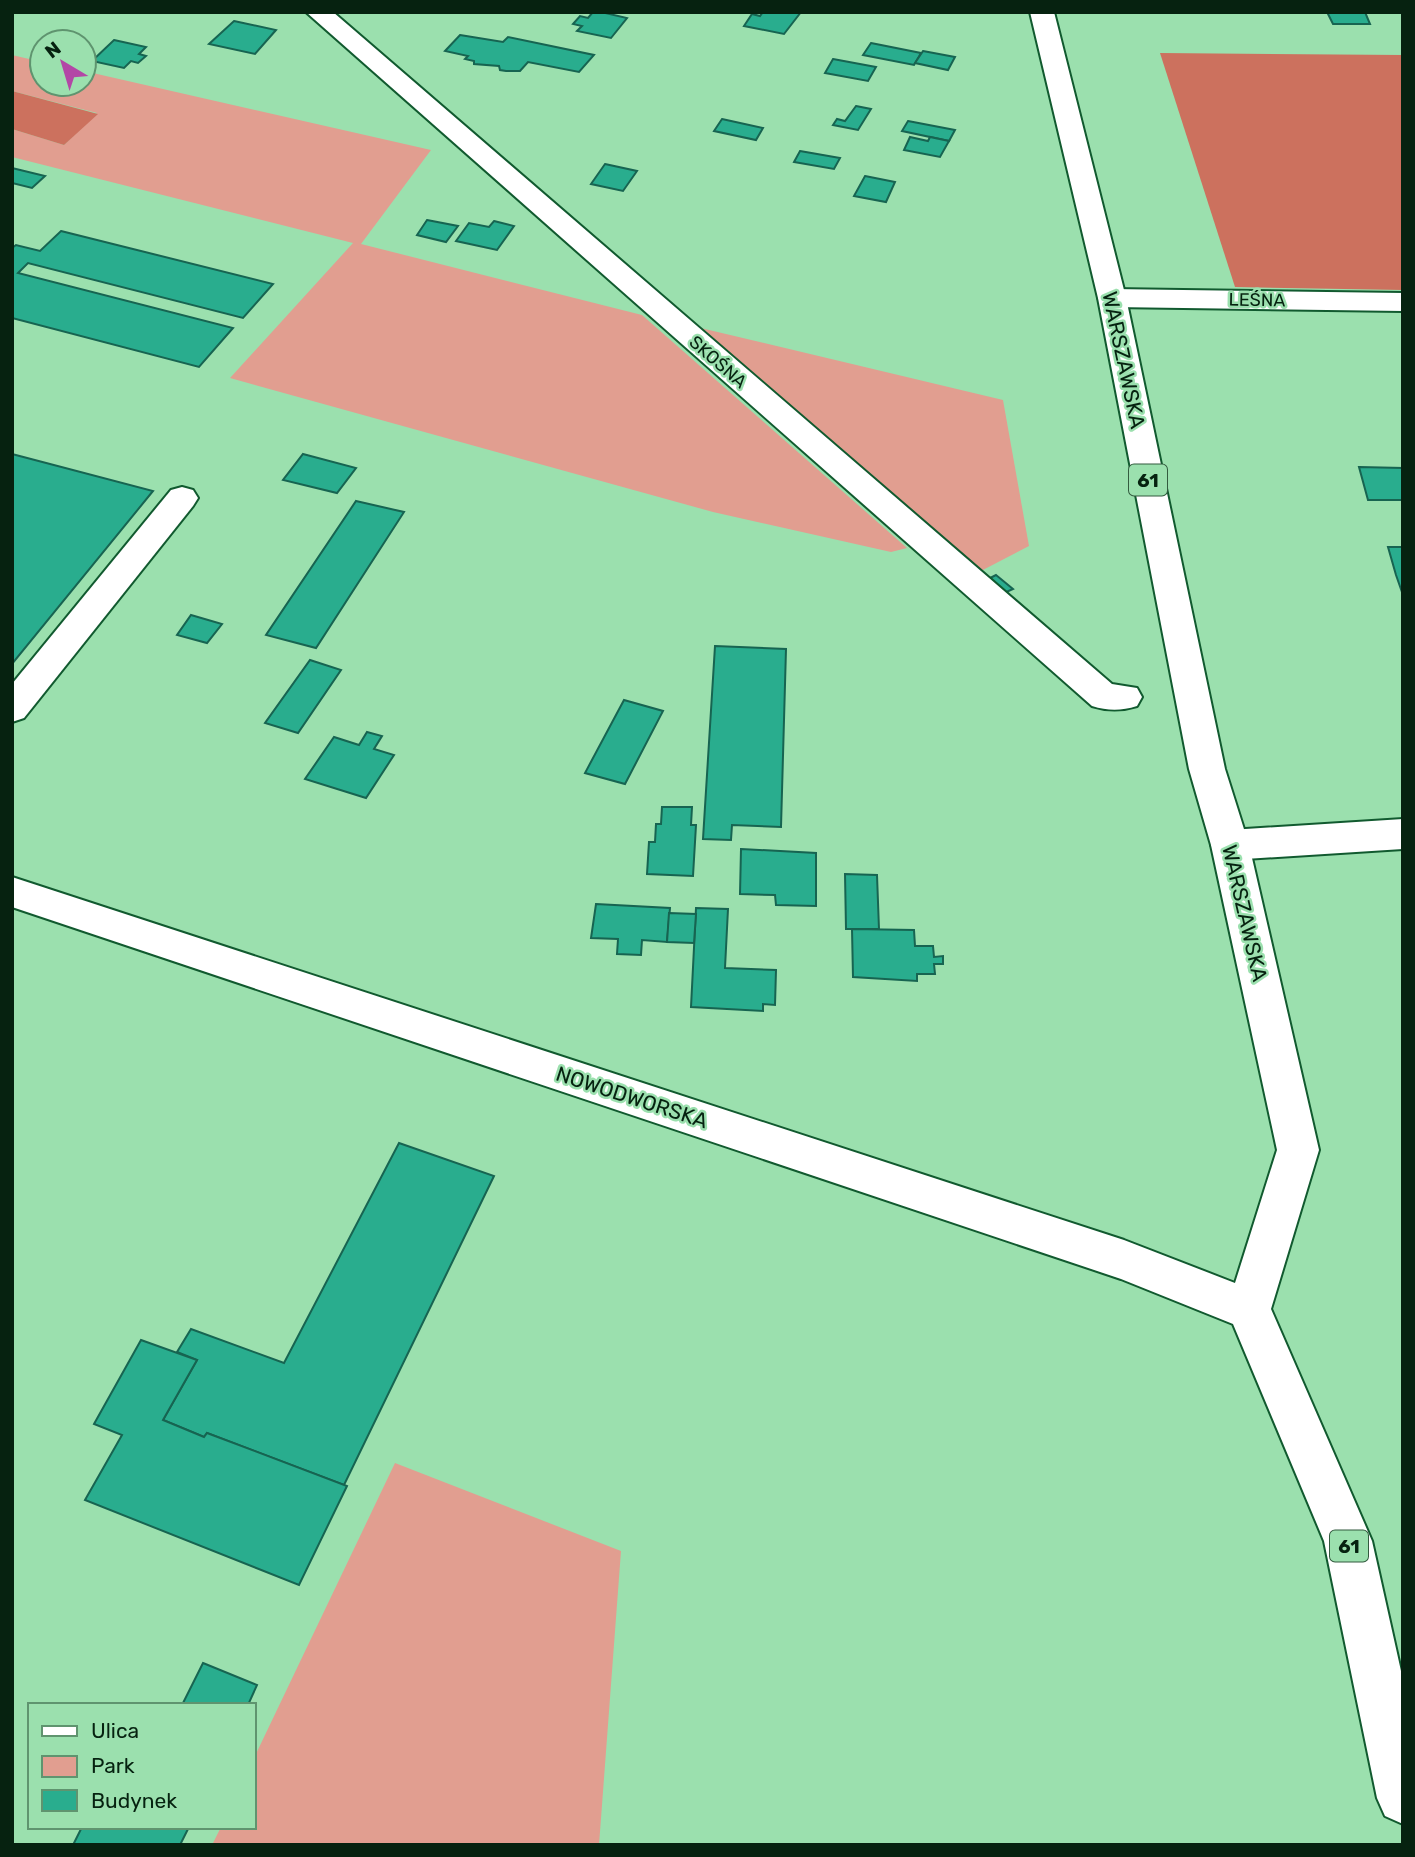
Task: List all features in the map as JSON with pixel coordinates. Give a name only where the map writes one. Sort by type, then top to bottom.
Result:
[{"type":"main road","name":"SKOŚNA","points":[[318,12],[1104,697],[1125,696]]},
{"type":"main road","name":"WARSZAWSKA","points":[[1042,12],[1112,298],[1207,769],[1230,845],[1298,1150],[1249,1309]]},
{"type":"main road","name":"LEŚNA","points":[[1112,298],[1403,302]]},
{"type":"main road","points":[[12,709],[182,498]]},
{"type":"main road","points":[[1230,845],[1403,834]]},
{"type":"main road","name":"NOWODWORSKA","points":[[12,892],[1111,1256],[1249,1309]]},
{"type":"main road","name":"61","points":[[1249,1309],[1348,1541],[1403,1798]]},
{"type":"green space","points":[[12,55],[28,59],[28,95],[12,91]]},
{"type":"green space","points":[[98,74],[431,150],[361,244],[642,315],[907,548],[891,552],[713,512],[230,378],[353,243],[12,157],[12,129],[64,145],[97,113],[39,98],[98,98]]},
{"type":"green space","points":[[688,325],[1003,400],[1029,546],[979,572]]},
{"type":"green space","points":[[395,1463],[621,1551],[599,1845],[212,1845],[220,1829],[256,1829],[256,1754]]},
{"type":"shaded area","points":[[1160,53],[1403,55],[1403,290],[1235,287]]},
{"type":"shaded area","points":[[12,91],[28,95],[28,98],[38,98],[98,114],[64,145],[12,129]]},
{"type":"building","points":[[593,12],[627,18],[611,38],[577,31],[582,26],[573,24],[580,16],[588,18]]},
{"type":"building","points":[[763,12],[801,12],[784,34],[744,26],[752,14],[760,16]]},
{"type":"building","points":[[1327,12],[1365,12],[1370,24],[1333,24]]},
{"type":"building","points":[[234,21],[276,30],[255,54],[209,44]]},
{"type":"building","points":[[460,35],[503,42],[508,37],[594,55],[579,72],[528,62],[520,71],[506,71],[500,70],[499,66],[474,64],[474,61],[465,59],[468,56],[445,51]]},
{"type":"building","points":[[114,40],[146,47],[139,54],[146,56],[138,63],[131,61],[124,68],[98,62],[98,55]]},
{"type":"building","points":[[871,43],[921,53],[914,65],[863,55]]},
{"type":"building","points":[[923,51],[955,57],[948,70],[915,63]]},
{"type":"building","points":[[833,59],[876,67],[868,81],[825,73]]},
{"type":"building","points":[[856,106],[871,109],[858,130],[833,125],[837,119],[845,121]]},
{"type":"building","points":[[722,119],[763,128],[756,140],[714,131]]},
{"type":"building","points":[[908,121],[955,130],[949,141],[902,131]]},
{"type":"building","points":[[910,137],[928,141],[930,137],[949,141],[940,157],[904,150]]},
{"type":"building","points":[[800,151],[840,158],[834,169],[794,162]]},
{"type":"building","points":[[605,164],[637,171],[623,191],[591,184]]},
{"type":"building","points":[[12,168],[45,176],[32,188],[12,183]]},
{"type":"building","points":[[865,176],[895,182],[886,202],[854,196]]},
{"type":"building","points":[[427,220],[458,226],[446,242],[417,235]]},
{"type":"building","points":[[494,221],[514,226],[497,250],[456,241],[469,223],[489,227]]},
{"type":"building","points":[[61,231],[273,284],[243,318],[28,263],[18,273],[233,328],[199,367],[12,318],[12,248],[16,245],[40,251]]},
{"type":"building","points":[[12,454],[153,491],[12,664]]},
{"type":"building","points":[[303,454],[356,468],[337,493],[283,480]]},
{"type":"building","points":[[1359,467],[1403,468],[1403,500],[1368,500]]},
{"type":"building","points":[[356,501],[404,512],[316,648],[266,635]]},
{"type":"building","points":[[1388,547],[1403,547],[1403,595],[1396,575]]},
{"type":"building","points":[[996,575],[1013,589],[1002,594],[986,580]]},
{"type":"building","points":[[191,615],[222,624],[207,643],[177,635]]},
{"type":"building","points":[[715,646],[786,649],[781,827],[732,825],[731,840],[703,839]]},
{"type":"building","points":[[310,660],[341,670],[298,733],[265,723]]},
{"type":"building","points":[[624,700],[663,711],[625,784],[585,773]]},
{"type":"building","points":[[367,732],[382,736],[374,749],[394,755],[366,798],[305,779],[334,737],[359,745]]},
{"type":"building","points":[[662,807],[692,807],[691,825],[696,825],[693,876],[647,874],[649,842],[655,842],[656,824],[661,824]]},
{"type":"building","points":[[741,849],[816,853],[816,906],[776,905],[775,895],[740,894]]},
{"type":"building","points":[[845,874],[877,875],[879,929],[846,929]]},
{"type":"building","points":[[596,904],[670,908],[667,942],[642,940],[641,955],[617,954],[618,939],[591,938]]},
{"type":"building","points":[[696,908],[728,909],[725,968],[776,970],[775,1005],[763,1004],[763,1011],[691,1007]]},
{"type":"building","points":[[669,913],[696,914],[694,943],[667,942]]},
{"type":"building","points":[[852,929],[914,930],[915,946],[933,946],[934,957],[943,956],[943,964],[934,964],[935,974],[917,974],[917,981],[853,977]]},
{"type":"building","points":[[399,1143],[494,1176],[344,1485],[207,1433],[204,1437],[163,1420],[197,1360],[177,1352],[191,1329],[284,1363]]},
{"type":"building","points":[[141,1340],[197,1360],[163,1420],[204,1437],[207,1433],[347,1486],[299,1585],[85,1500],[122,1435],[94,1424]]},
{"type":"building","points":[[203,1663],[257,1685],[249,1703],[183,1703]]},
{"type":"building","points":[[81,1829],[188,1829],[180,1845],[73,1845]]}]
